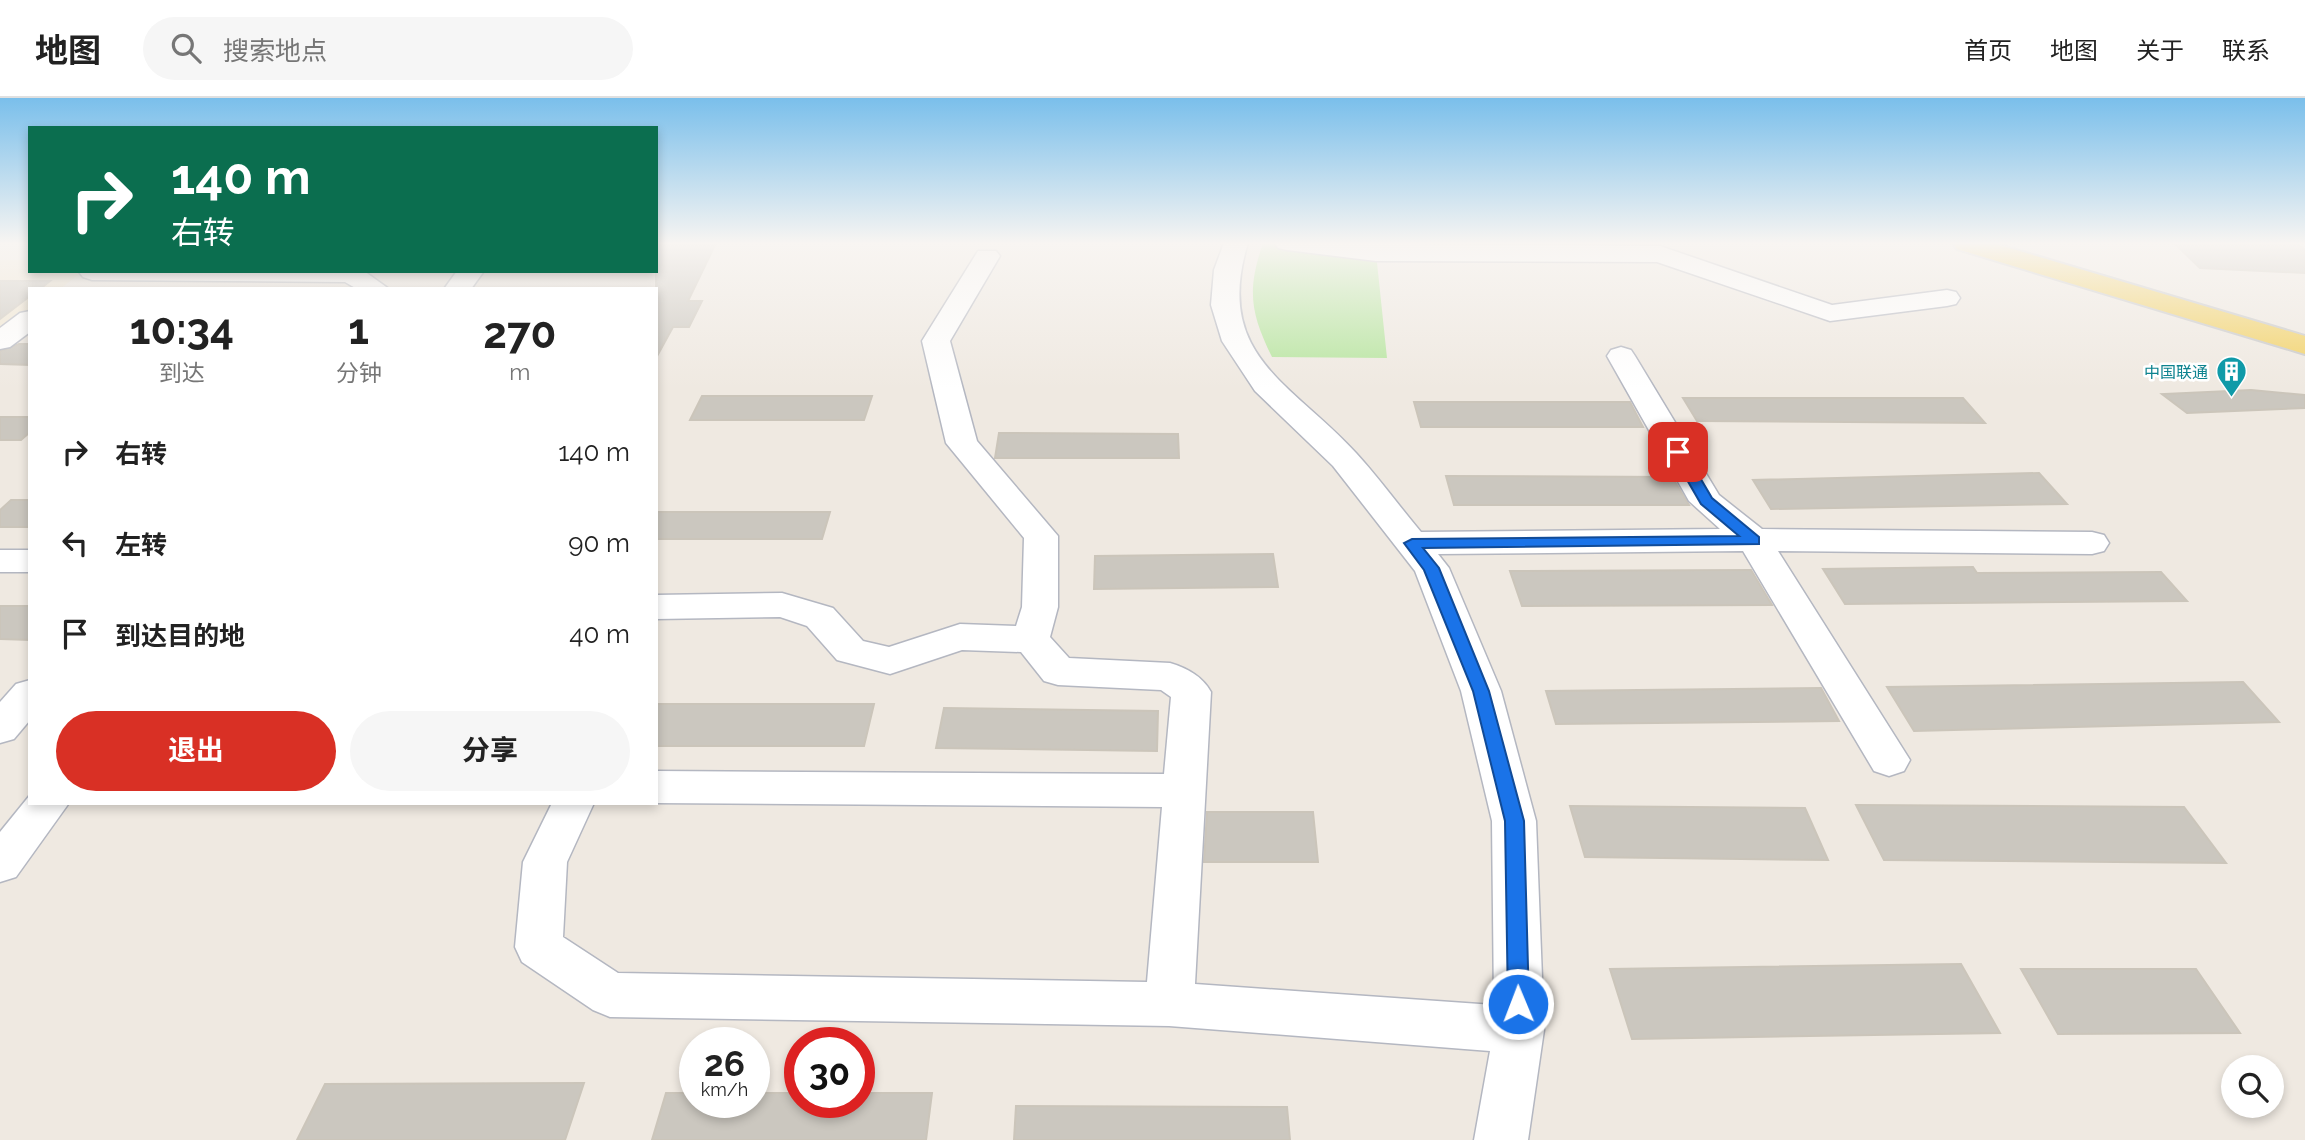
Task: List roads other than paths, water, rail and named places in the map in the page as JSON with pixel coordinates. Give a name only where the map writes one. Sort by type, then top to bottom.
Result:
[{"type":"main road","points":[[2128,292],[2305,345]]},
{"type":"main road","points":[[2178,292],[2305,329]]},
{"type":"street","points":[[966,292],[936,341],[962,443],[1041,536],[1040,607],[1031,639]]},
{"type":"street","points":[[1225,292],[1224,305],[1236,341],[1265,385],[1343,459],[1431,568],[1481,691],[1514,821],[1519,1030],[1501,1140]]},
{"type":"street","points":[[1768,292],[1830,313],[1947,298]]},
{"type":"street","points":[[0,341],[28,320]]},
{"type":"street","points":[[1621,356],[1706,501],[1754,540],[1889,760]]},
{"type":"street","points":[[1412,543],[1754,540],[2092,543]]},
{"type":"street","points":[[0,561],[28,561]]},
{"type":"street","points":[[658,607],[782,605],[820,617],[850,651],[890,661],[960,637],[1031,639],[1058,671],[1170,677],[1191,692],[1169,1004]]},
{"type":"street","points":[[0,728],[28,696]]},
{"type":"street","points":[[658,787],[1184,791]]},
{"type":"street","points":[[0,864],[46,805]]},
{"type":"street","points":[[572,805],[545,862],[539,947],[610,995],[1169,1004],[1519,1030]]},
{"type":"place","name":"中国联通","points":[[2231,399]]}]
